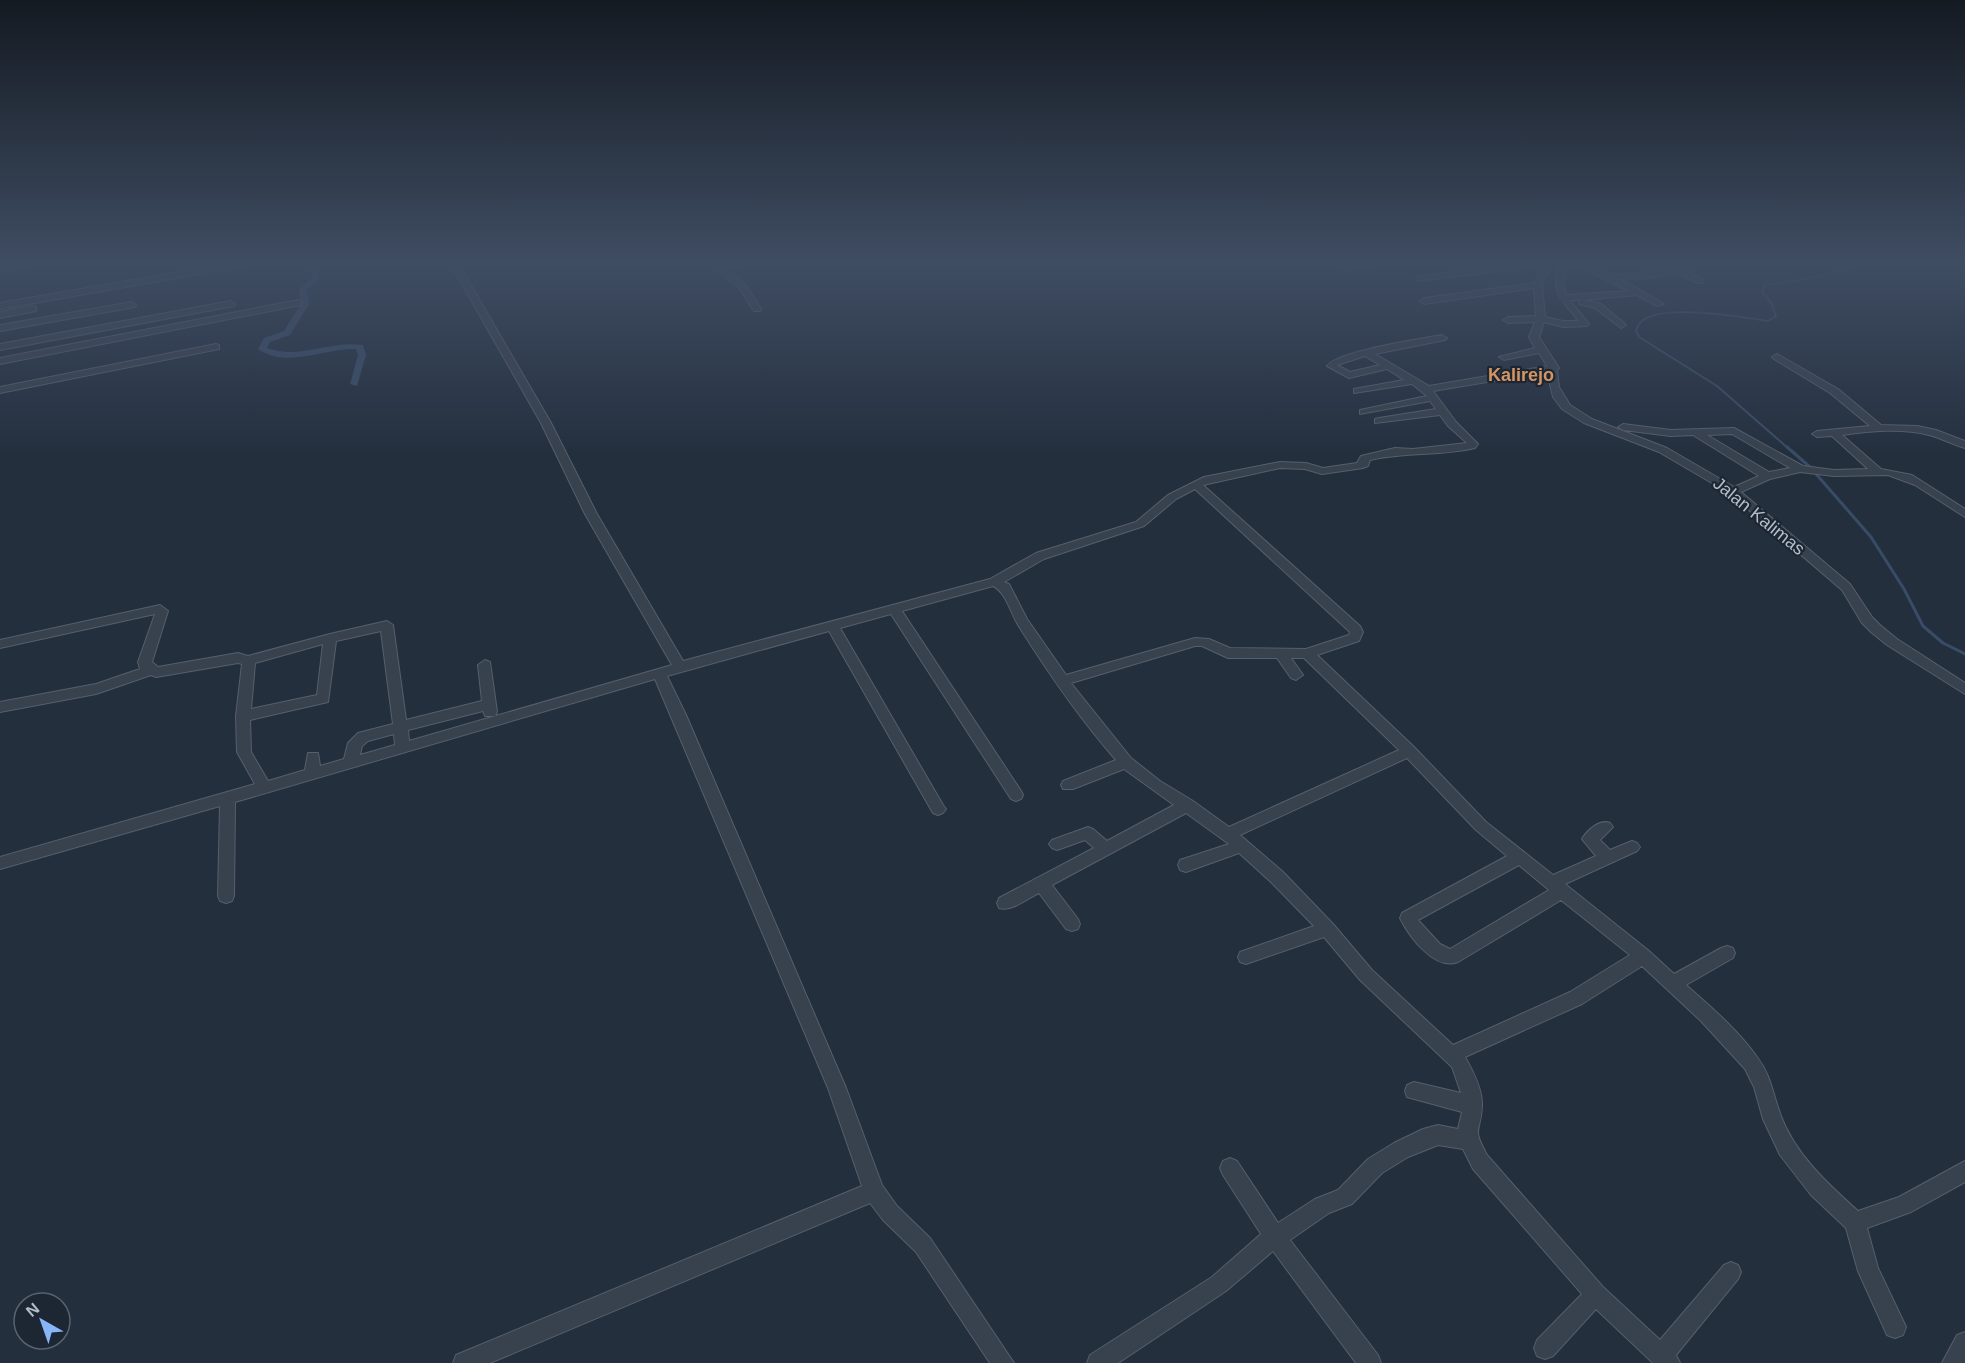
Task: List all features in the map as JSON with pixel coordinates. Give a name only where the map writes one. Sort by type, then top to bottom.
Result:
[{"type":"street","points":[[0,347],[80,327]]},
{"type":"street","points":[[0,360],[175,327]]},
{"type":"street","points":[[491,327],[546,423],[591,514],[680,667]]},
{"type":"street","name":"Jalan Kalimas","points":[[1541,327],[1534,337],[1554,368],[1554,387],[1566,407],[1580,417],[1663,450],[1733,491],[1846,587],[1861,612],[1876,629],[1912,656],[1965,689]]},
{"type":"street","points":[[1388,366],[1353,375],[1344,374],[1332,366],[1334,363],[1366,353],[1442,338]]},
{"type":"street","points":[[0,390],[216,346]]},
{"type":"street","points":[[1504,357],[1542,350]]},
{"type":"street","points":[[0,863],[247,791],[312,765],[351,762],[680,667],[994,582],[1040,556],[1140,524],[1172,497],[1208,479],[1280,465],[1306,466],[1322,471],[1359,466],[1364,464],[1365,458],[1395,451],[1423,451],[1473,444],[1452,424],[1430,393],[1366,353]]},
{"type":"street","points":[[1777,357],[1834,391],[1879,428]]},
{"type":"street","points":[[1364,412],[1430,393],[1554,368]]},
{"type":"street","points":[[1358,391],[1413,381]]},
{"type":"street","points":[[1380,421],[1443,411]]},
{"type":"street","points":[[1580,417],[1654,432],[1734,431],[1802,469]]},
{"type":"street","points":[[1817,434],[1879,428],[1920,429],[1946,436],[1965,445]]},
{"type":"street","points":[[1696,433],[1767,476]]},
{"type":"street","points":[[1834,433],[1878,472]]},
{"type":"street","points":[[1733,491],[1767,476],[1802,469],[1833,473],[1895,473],[1965,514]]},
{"type":"street","points":[[1062,681],[1195,642],[1204,642],[1228,652],[1307,654],[1354,638],[1357,632],[1355,628],[1196,484]]},
{"type":"street","points":[[994,582],[1005,587],[1021,620],[1062,681],[1126,762],[1155,785],[1228,834],[1277,877],[1327,929],[1366,975],[1452,1054],[1466,1077],[1473,1105],[1467,1131],[1469,1141],[1480,1162],[1596,1294],[1665,1360],[1731,1272]]},
{"type":"street","points":[[0,644],[160,609],[162,611],[145,662],[145,666],[156,672],[238,658],[248,661],[330,638],[387,626],[403,748]]},
{"type":"street","points":[[894,609],[1016,795]]},
{"type":"street","points":[[832,626],[939,809]]},
{"type":"street","points":[[243,716],[322,699],[330,638]]},
{"type":"street","points":[[1280,653],[1296,675]]},
{"type":"street","points":[[1307,654],[1409,752],[1467,813],[1674,983],[1751,1063],[1763,1085],[1772,1119],[1787,1148],[1818,1188],[1855,1222],[1874,1287],[1895,1327]]},
{"type":"street","points":[[226,896],[247,791],[243,716],[250,668],[248,661]]},
{"type":"street","points":[[485,665],[491,723]]},
{"type":"street","points":[[0,707],[130,680],[150,670]]},
{"type":"street","points":[[659,673],[680,715],[837,1088],[874,1191],[890,1213],[923,1245],[1003,1363]]},
{"type":"street","points":[[351,762],[357,740],[401,726],[489,704]]},
{"type":"street","points":[[1228,834],[1409,752]]},
{"type":"street","points":[[1068,785],[1126,762]]},
{"type":"street","points":[[1005,903],[1188,805]]},
{"type":"street","points":[[1605,826],[1590,839],[1608,858]]},
{"type":"street","points":[[1057,844],[1088,833],[1106,849]]},
{"type":"street","points":[[1186,865],[1242,846]]},
{"type":"street","points":[[1520,857],[1410,916],[1408,918],[1410,922],[1438,951],[1446,957],[1452,957],[1558,886],[1632,847]]},
{"type":"street","points":[[1042,884],[1072,924]]},
{"type":"street","points":[[1246,957],[1327,929]]},
{"type":"street","points":[[1674,983],[1726,953]]},
{"type":"street","points":[[1452,1054],[1576,998],[1643,956]]},
{"type":"street","points":[[1414,1091],[1473,1105]]},
{"type":"street","points":[[1098,1363],[1219,1284],[1259,1248],[1275,1237],[1322,1206],[1345,1197],[1376,1166],[1408,1146],[1423,1138],[1438,1135],[1469,1141]]},
{"type":"street","points":[[1230,1168],[1275,1237],[1370,1363]]},
{"type":"street","points":[[1855,1222],[1904,1205],[1965,1171]]},
{"type":"street","points":[[465,1363],[874,1191]]},
{"type":"street","points":[[1545,1348],[1596,1294]]},
{"type":"street","points":[[1953,1363],[1965,1343]]},
{"type":"waterway","points":[[291,327],[287,333],[267,340],[262,349],[285,355],[360,347],[362,355],[354,384]]},
{"type":"waterway","points":[[1638,327],[1636,330],[1639,337],[1717,386],[1789,449]]},
{"type":"waterway","points":[[1787,447],[1810,467],[1871,537],[1904,589],[1923,626],[1943,643],[1965,654]]},
{"type":"district","name":"Kalirejo","points":[[1521,375]]}]
